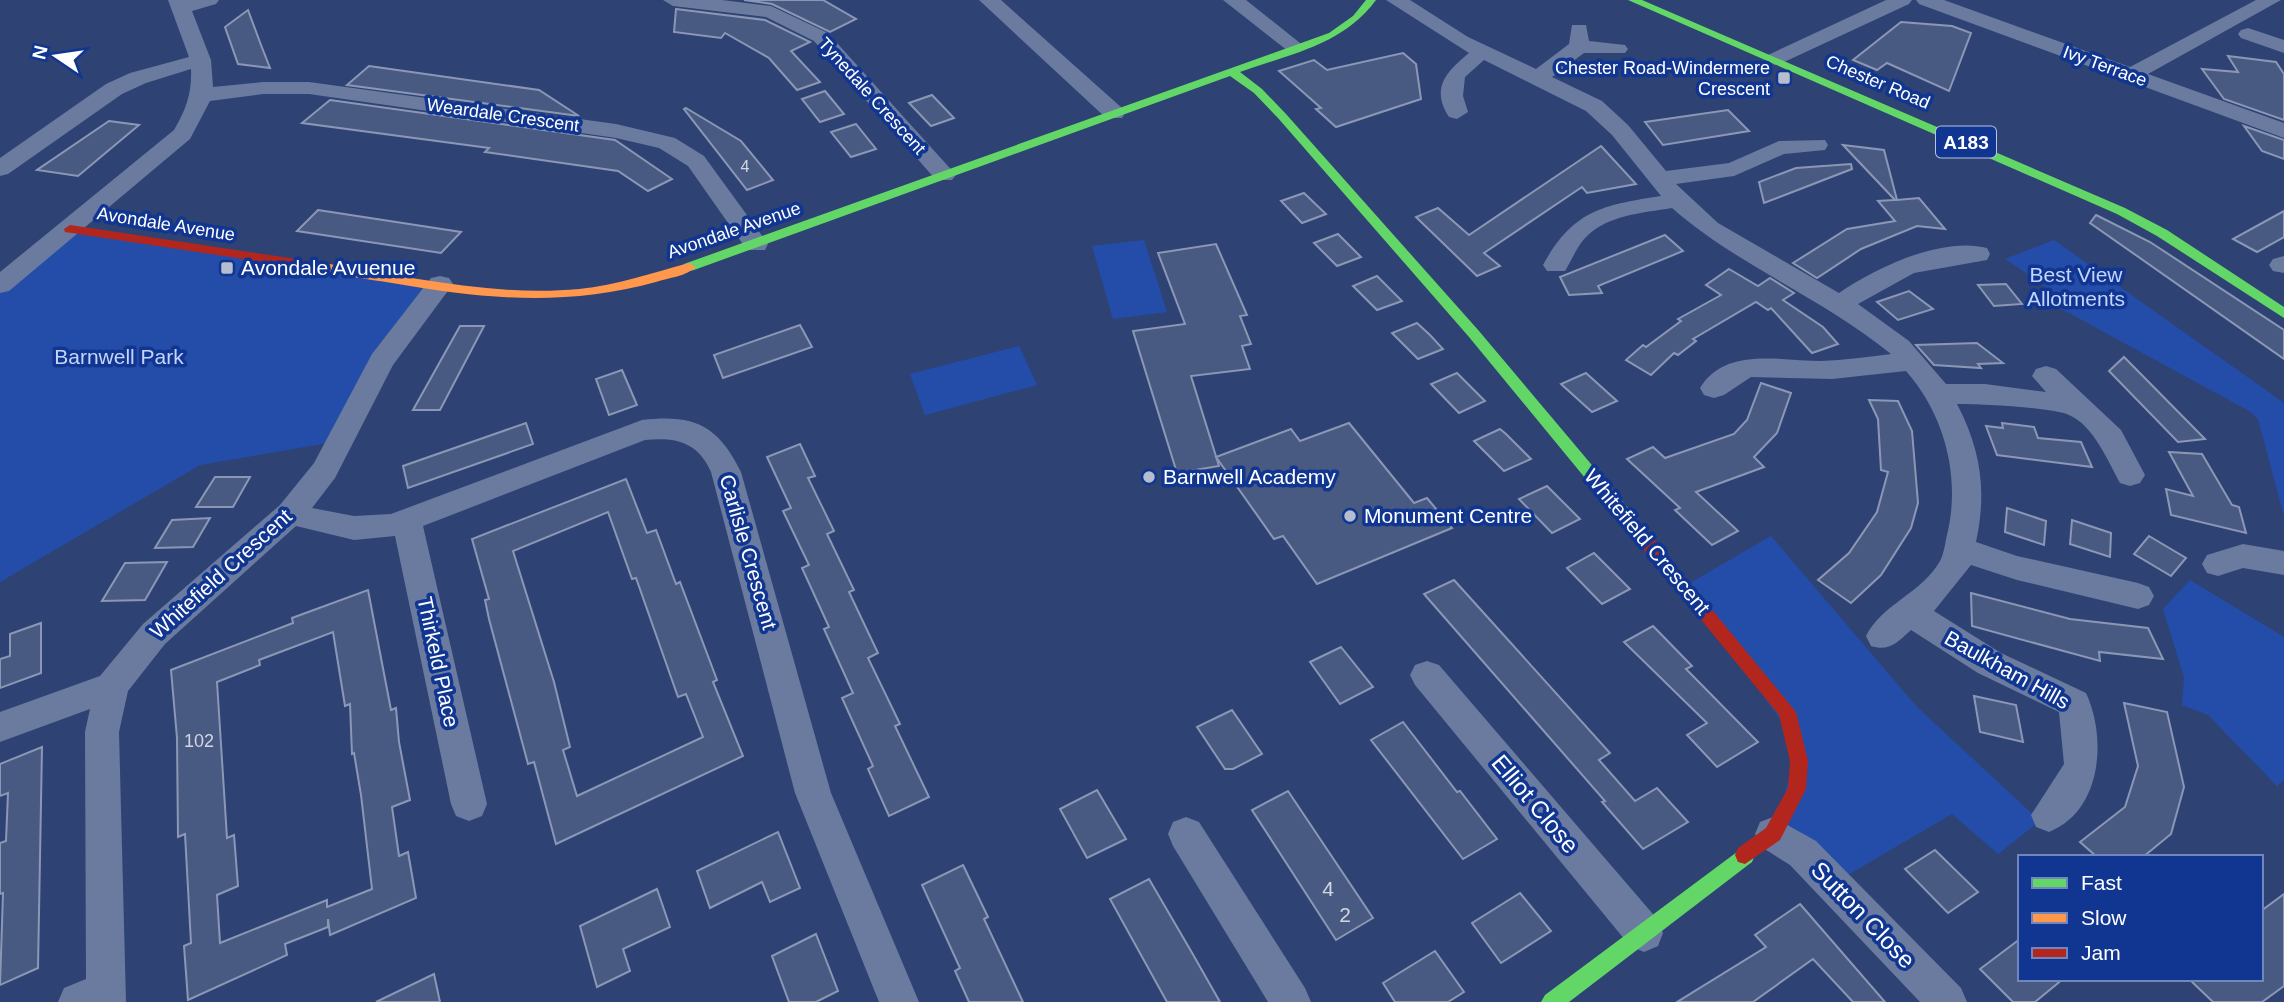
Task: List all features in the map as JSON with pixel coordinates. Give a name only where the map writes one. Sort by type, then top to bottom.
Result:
[{"type":"street","points":[[0,285],[71,229],[182,134],[196,113],[202,95],[201,60],[179,4],[209,0]]},
{"type":"street","name":"Tynedale Crescent","points":[[673,0],[771,12],[821,37],[944,175]]},
{"type":"street","points":[[989,0],[1114,113]]},
{"type":"street","points":[[1233,0],[1295,47]]},
{"type":"street","name":"Avondale Avenue","points":[[71,229],[440,284],[533,295],[578,293],[680,271],[1333,35],[1357,18],[1371,0]]},
{"type":"street","points":[[1396,0],[1483,51],[1594,106],[1620,130],[1677,200],[1709,228],[1841,304],[1882,334],[1912,361],[1938,394],[1954,426],[1965,465],[1968,510],[1959,549],[1955,565],[1930,595],[1882,636]]},
{"type":"street","name":"Chester Road","points":[[1633,0],[1775,59],[2121,211],[2162,233],[2284,313]]},
{"type":"street","points":[[1775,59],[1902,0]]},
{"type":"street","name":"Ivy Terrace","points":[[1926,0],[2284,131]]},
{"type":"street","points":[[2131,75],[2271,0]]},
{"type":"street","points":[[2249,34],[2284,47]]},
{"type":"street","points":[[1539,77],[1579,37],[1618,49]]},
{"type":"street","points":[[1457,112],[1452,96],[1454,75],[1483,51]]},
{"type":"street","points":[[0,169],[114,89],[138,78],[201,60]]},
{"type":"street","name":"Whitefield Crescent","points":[[1231,71],[1275,108],[1474,334],[1787,712],[1799,746],[1801,781],[1790,811],[1773,834],[1552,1002]]},
{"type":"street","name":"Weardale Crescent","points":[[202,95],[263,88],[309,88],[616,131],[667,143],[696,160],[755,244]]},
{"type":"street","points":[[1658,179],[1734,169],[1779,148],[1817,145]]},
{"type":"street","points":[[1556,265],[1576,230],[1592,220],[1677,200]]},
{"type":"street","points":[[1841,304],[1898,268],[1942,257],[1979,254]]},
{"type":"street","name":"Whitefield Crescent","points":[[96,998],[102,732],[112,687],[155,634],[291,513],[325,470],[382,361],[440,284]]},
{"type":"street","points":[[1714,387],[1728,373],[1754,366],[1818,370],[1912,361]]},
{"type":"street","points":[[2046,376],[2111,437],[2130,475]]},
{"type":"street","points":[[1938,394],[1985,394],[2080,406]]},
{"type":"street","name":"Carlisle Crescent","points":[[291,513],[342,530],[368,530],[407,520],[642,430],[669,427],[695,434],[716,451],[726,472],[813,793],[899,1002]]},
{"type":"street","name":"Thirkeld Place","points":[[407,520],[469,804]]},
{"type":"street","points":[[1959,549],[2017,568],[2138,596]]},
{"type":"street","points":[[2218,564],[2243,556],[2284,563]]},
{"type":"street","name":"Baulkham Hills","points":[[1910,612],[1952,642],[2002,672],[2074,703],[2084,757],[2075,786],[2049,815]]},
{"type":"street","name":"Elliot Close","points":[[1426,675],[1644,933]]},
{"type":"street","points":[[0,727],[112,687]]},
{"type":"street","points":[[1186,834],[1291,1002]]},
{"type":"street","name":"Sutton Close","points":[[1773,834],[1804,853],[1947,1002]]},
{"type":"green space","name":"Barnwell Park","points":[[70,229],[440,284],[340,441],[200,465],[0,582],[0,286]]},
{"type":"green space","points":[[1144,240],[1167,312],[1113,319],[1092,246]]},
{"type":"green space","name":"Best View Allotments","points":[[2054,240],[2284,403],[2284,516],[2258,419],[2251,412],[2058,307],[2044,285],[2005,259]]},
{"type":"green space","points":[[1019,346],[1037,385],[925,415],[910,374]]},
{"type":"green space","points":[[1771,536],[1917,707],[2040,821],[1998,854],[1952,814],[1834,883],[1773,834],[1799,746],[1685,586]]},
{"type":"green space","points":[[2190,580],[2284,637],[2284,780],[2277,786],[2208,715],[2182,705],[2184,677],[2163,609]]},
{"type":"building","points":[[744,0],[823,0],[856,19],[830,32],[772,4]]},
{"type":"building","points":[[676,9],[765,20],[810,42],[791,51],[820,82],[797,90],[769,58],[725,33],[721,38],[674,32]]},
{"type":"building","points":[[248,10],[270,68],[238,64],[225,27]]},
{"type":"building","points":[[1901,22],[1952,26],[1971,33],[1949,91],[1887,63],[1877,70],[1853,60]]},
{"type":"building","points":[[1403,53],[1416,64],[1421,99],[1336,127],[1316,109],[1321,108],[1279,71],[1314,60],[1327,70]]},
{"type":"building","points":[[2228,56],[2276,62],[2284,74],[2284,120],[2224,99],[2202,69],[2238,72]]},
{"type":"building","points":[[369,66],[539,90],[579,116],[347,85]]},
{"type":"building","points":[[825,91],[844,114],[820,122],[802,99]]},
{"type":"building","points":[[932,95],[954,118],[931,126],[909,103]]},
{"type":"building","points":[[330,100],[615,140],[672,179],[648,191],[618,171],[485,152],[489,148],[302,123]]},
{"type":"building","points":[[684,109],[741,141],[773,180],[747,190]]},
{"type":"building","points":[[1728,110],[1749,131],[1663,145],[1645,122]]},
{"type":"building","points":[[109,121],[139,125],[78,176],[37,170]]},
{"type":"building","points":[[856,124],[876,149],[851,157],[831,132]]},
{"type":"building","points":[[2244,126],[2284,140],[2284,159],[2262,151]]},
{"type":"building","points":[[1843,145],[1884,150],[1897,200],[1919,198],[1945,229],[1917,226],[1861,249],[1817,278],[1793,263],[1847,229],[1895,221],[1878,201],[1895,200]]},
{"type":"building","points":[[1601,146],[1636,184],[1587,193],[1582,187],[1484,253],[1500,266],[1477,276],[1416,217],[1438,208],[1469,235]]},
{"type":"building","points":[[1851,164],[1852,169],[1764,203],[1759,182],[1796,168]]},
{"type":"building","points":[[1304,193],[1326,214],[1302,223],[1281,201]]},
{"type":"building","points":[[318,210],[461,232],[441,253],[297,231]]},
{"type":"building","points":[[2284,211],[2284,237],[2257,252],[2233,239]]},
{"type":"building","points":[[2096,215],[2150,242],[2284,330],[2284,359],[2090,223]]},
{"type":"building","points":[[1338,234],[1361,257],[1337,266],[1314,243]]},
{"type":"building","points":[[1665,235],[1683,251],[1598,286],[1602,293],[1569,295],[1560,277]]},
{"type":"building","points":[[1216,244],[1247,315],[1240,316],[1251,344],[1242,346],[1250,369],[1191,376],[1219,466],[1177,473],[1133,331],[1185,324],[1158,253]]},
{"type":"building","points":[[1729,269],[1758,286],[1770,278],[1794,293],[1783,300],[1823,327],[1838,344],[1812,353],[1771,308],[1768,310],[1756,302],[1693,339],[1696,341],[1678,355],[1674,353],[1651,375],[1626,360],[1643,345],[1646,347],[1681,321],[1678,319],[1721,295],[1706,285]]},
{"type":"building","points":[[1377,276],[1402,301],[1377,310],[1353,286]]},
{"type":"building","points":[[2006,284],[2022,304],[1994,306],[1978,285]]},
{"type":"building","points":[[1909,291],[1933,309],[1898,320],[1877,302]]},
{"type":"building","points":[[1417,323],[1443,349],[1418,359],[1392,333]]},
{"type":"building","points":[[800,325],[812,347],[723,378],[714,355]]},
{"type":"building","points":[[460,326],[484,326],[440,410],[413,410]]},
{"type":"building","points":[[1977,343],[2003,363],[1978,364],[1981,368],[1934,365],[1916,345]]},
{"type":"building","points":[[2124,357],[2205,439],[2178,442],[2109,371]]},
{"type":"building","points":[[622,370],[637,405],[609,415],[596,379]]},
{"type":"building","points":[[1457,373],[1485,401],[1459,413],[1431,384]]},
{"type":"building","points":[[1586,373],[1617,401],[1592,412],[1561,384]]},
{"type":"building","points":[[1761,383],[1791,393],[1777,433],[1754,457],[1764,467],[1696,492],[1738,531],[1712,545],[1675,510],[1680,508],[1627,459],[1653,447],[1665,458],[1734,434],[1747,420]]},
{"type":"building","points":[[1869,400],[1898,401],[1912,431],[1918,503],[1911,528],[1881,575],[1851,603],[1818,580],[1849,553],[1877,512],[1888,472],[1881,470],[1878,419]]},
{"type":"building","points":[[526,423],[533,444],[408,488],[403,466]]},
{"type":"building","name":"Monument Centre","points":[[1349,423],[1414,503],[1427,498],[1452,528],[1317,584],[1283,536],[1274,539],[1216,457],[1291,429],[1300,441]]},
{"type":"building","points":[[2002,423],[2034,427],[2038,438],[2081,442],[2092,467],[1997,455],[1986,426],[2003,428]]},
{"type":"building","points":[[1500,429],[1531,459],[1504,471],[1474,441]]},
{"type":"building","points":[[800,444],[815,476],[808,478],[834,531],[827,534],[854,590],[849,592],[878,653],[868,658],[900,724],[895,726],[929,797],[889,816],[868,769],[873,766],[842,698],[853,693],[824,629],[829,627],[802,568],[809,565],[783,511],[791,508],[767,457]]},
{"type":"building","points":[[2169,452],[2202,454],[2232,505],[2239,507],[2246,533],[2171,515],[2166,489],[2193,496]]},
{"type":"building","points":[[215,477],[250,477],[233,507],[196,507]]},
{"type":"building","points":[[626,479],[647,533],[656,530],[676,584],[680,582],[717,680],[713,682],[743,756],[556,844],[534,762],[528,764],[489,619],[485,600],[489,599],[472,539]],"holes":[[[608,512],[632,579],[636,578],[678,697],[686,694],[703,737],[577,796],[563,750],[570,747],[554,682],[513,551]]]},
{"type":"building","points":[[1547,486],[1580,519],[1552,533],[1519,499]]},
{"type":"building","points":[[2007,508],[2046,521],[2044,545],[2005,532]]},
{"type":"building","points":[[210,518],[193,547],[155,548],[172,520]]},
{"type":"building","points":[[2072,520],[2111,533],[2110,557],[2070,544]]},
{"type":"building","points":[[2149,536],[2186,558],[2171,576],[2134,554]]},
{"type":"building","points":[[1594,553],[1630,589],[1602,604],[1567,568]]},
{"type":"building","points":[[167,562],[145,600],[102,601],[125,563]]},
{"type":"building","points":[[1454,580],[1610,753],[1599,760],[1635,801],[1657,788],[1688,822],[1643,849],[1602,802],[1605,801],[1424,594]]},
{"type":"building","points":[[368,590],[391,710],[396,708],[399,742],[410,800],[392,807],[399,856],[408,852],[416,898],[330,935],[328,919],[328,927],[285,944],[287,955],[188,1000],[184,946],[191,943],[185,834],[178,837],[177,738],[171,670],[293,623],[292,618]],"holes":[[[333,632],[345,706],[350,704],[352,754],[354,753],[361,795],[372,889],[327,907],[327,900],[220,943],[217,895],[238,886],[234,835],[227,838],[217,682],[260,665],[259,660]]]},
{"type":"building","points":[[1971,593],[2070,619],[2148,628],[2163,659],[2099,652],[2100,661],[1972,626]]},
{"type":"building","points":[[41,623],[41,673],[0,688],[0,659],[10,656],[10,634]]},
{"type":"building","points":[[1653,626],[1692,666],[1686,669],[1758,742],[1717,767],[1687,735],[1707,723],[1624,642]]},
{"type":"building","points":[[1341,647],[1373,687],[1340,704],[1310,662]]},
{"type":"building","points":[[1974,696],[2016,705],[2023,742],[1980,732]]},
{"type":"building","points":[[2124,703],[2167,712],[2184,787],[2171,834],[2145,855],[2095,855],[2080,842],[2125,807],[2138,766]]},
{"type":"building","points":[[1232,710],[1262,754],[1233,769],[1225,769],[1197,727]]},
{"type":"building","points":[[1403,722],[1497,839],[1463,859],[1371,740]]},
{"type":"building","points":[[42,747],[38,968],[0,985],[3,893],[0,894],[0,843],[6,841],[8,793],[0,796],[0,764]]},
{"type":"building","points":[[1097,790],[1126,839],[1087,858],[1060,809]]},
{"type":"building","points":[[1288,791],[1373,918],[1336,940],[1252,810]]},
{"type":"building","points":[[778,832],[800,888],[770,902],[762,882],[710,908],[697,871]]},
{"type":"building","points":[[1935,850],[1978,892],[1948,913],[1905,869]]},
{"type":"building","points":[[963,865],[988,917],[984,919],[1023,1002],[969,1002],[955,971],[960,968],[922,885]]},
{"type":"building","points":[[1149,879],[1220,1002],[1167,1002],[1110,899]]},
{"type":"building","points":[[657,889],[670,927],[623,949],[630,971],[597,987],[580,926]]},
{"type":"building","points":[[1520,893],[1551,931],[1501,963],[1472,923]]},
{"type":"building","points":[[2284,894],[2284,986],[2262,1002],[2213,1002],[2191,981],[2263,981],[2263,910]]},
{"type":"building","points":[[1800,904],[1885,1002],[1853,1002],[1813,959],[1753,1002],[1677,1002],[1766,947],[1755,935]]},
{"type":"building","points":[[816,934],[838,991],[816,1002],[789,1002],[772,956]]},
{"type":"building","points":[[2018,940],[2018,981],[2061,981],[2035,1002],[2013,1002],[1980,969]]},
{"type":"building","points":[[1435,951],[1464,992],[1448,1002],[1395,1002],[1383,983]]},
{"type":"building","points":[[434,974],[440,1002],[376,1002]]},
{"type":"traffic: fast","points":[[689,267],[1333,35],[1357,18],[1371,0]]},
{"type":"traffic: fast","points":[[1633,0],[2121,211],[2162,233],[2284,313]]},
{"type":"traffic: fast","points":[[1231,71],[1258,91],[1282,116],[1474,334],[1633,525]]},
{"type":"traffic: fast","points":[[1552,1002],[1745,855]]},
{"type":"traffic: slow","points":[[323,267],[451,288],[547,295],[607,289],[689,267]]},
{"type":"traffic: jam","points":[[70,229],[323,267]]},
{"type":"traffic: jam","points":[[1633,525],[1787,712],[1799,761],[1797,789],[1773,834],[1745,855]]},
{"type":"place","name":"Chester Road-Windermere Crescent","points":[[1784,78]]},
{"type":"place","name":"Avondale Avuenue","points":[[227,268]]},
{"type":"place","name":"Barnwell Academy","points":[[1149,477]]},
{"type":"place","name":"Monument Centre","points":[[1350,516]]}]
